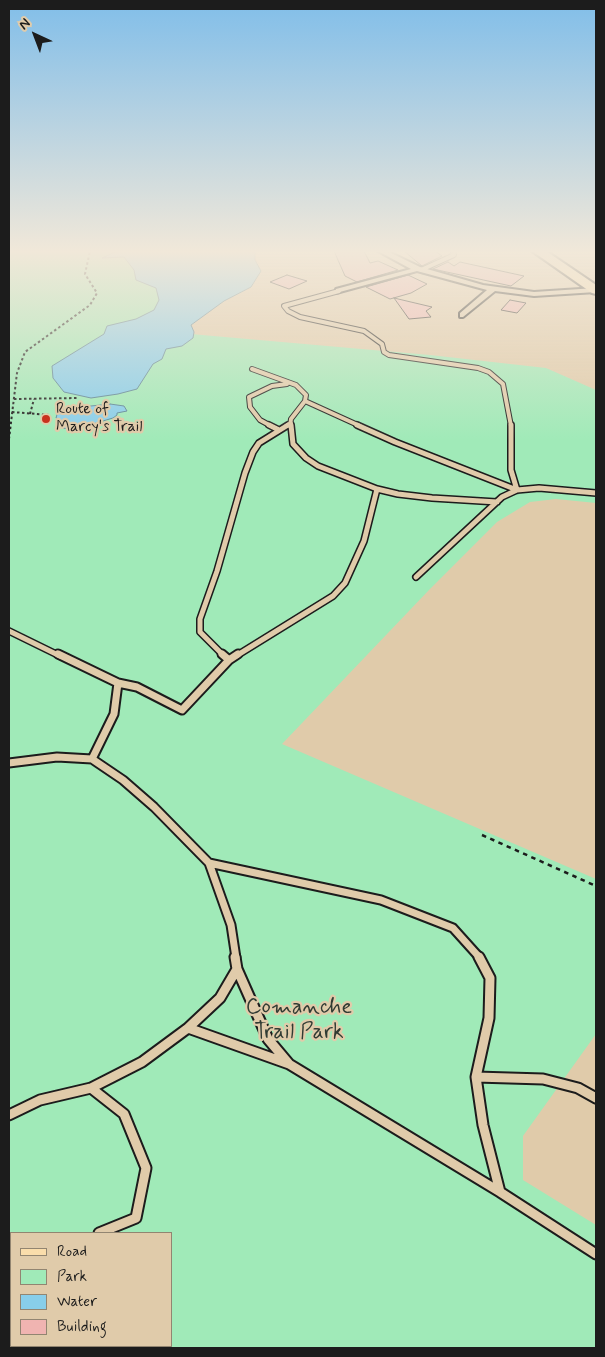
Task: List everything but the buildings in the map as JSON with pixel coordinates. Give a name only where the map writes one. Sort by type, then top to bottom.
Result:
[{"type":"lane","points":[[295,314],[364,331],[382,344],[384,352],[389,355],[478,368],[489,372],[503,384],[511,424],[511,470],[517,490]]},
{"type":"lane","points":[[252,369],[303,390],[306,395],[305,401],[291,419],[290,432],[293,444],[306,458],[318,466],[377,489],[398,494],[497,502]]},
{"type":"lane","points":[[279,430],[260,420],[250,407],[249,397],[272,386],[291,384]]},
{"type":"lane","points":[[305,401],[395,442],[517,490]]},
{"type":"lane","points":[[229,660],[211,645],[200,632],[200,619],[217,571],[245,473],[253,452],[259,443],[291,423]]},
{"type":"lane","points":[[416,577],[502,497],[517,490],[539,488],[596,493]]},
{"type":"lane","points":[[9,631],[118,683],[137,687],[182,710],[229,660],[333,596],[345,583],[364,541],[377,489]]},
{"type":"lane","points":[[92,759],[114,714],[118,683]]},
{"type":"lane","points":[[9,763],[57,757],[92,759],[123,780],[154,807],[208,863],[231,925],[237,969],[251,1004],[268,1039],[289,1064]]},
{"type":"lane","points":[[208,863],[381,900],[454,928],[477,953],[490,978],[490,1018],[476,1077],[483,1125],[500,1192]]},
{"type":"lane","points":[[9,1115],[40,1100],[91,1088],[142,1062],[188,1028],[220,998],[237,969]]},
{"type":"lane","points":[[188,1028],[289,1064],[500,1192],[596,1254]]},
{"type":"lane","points":[[476,1077],[544,1079],[578,1088],[596,1098]]},
{"type":"lane","points":[[91,1088],[124,1114],[146,1168],[136,1218],[101,1232]]},
{"type":"path","points":[[9,439],[17,373],[25,352],[74,314]]},
{"type":"path","points":[[14,399],[78,398]]},
{"type":"path","points":[[30,414],[34,399]]},
{"type":"path","points":[[12,412],[49,415]]},
{"type":"path","points":[[482,835],[596,886]]},
{"type":"green space","name":"Comanche Trail Park","points":[[9,314],[171,314],[168,332],[430,355],[546,368],[596,390],[596,503],[556,499],[530,502],[497,522],[429,590],[282,744],[596,879],[596,1034],[523,1136],[523,1180],[596,1225],[596,1348],[9,1348]]},
{"type":"water","points":[[145,314],[206,314],[191,325],[194,332],[193,338],[182,346],[166,349],[162,359],[153,364],[137,389],[91,398],[64,392],[53,378],[52,366],[104,334],[107,326],[136,319]]},
{"type":"water","points":[[110,404],[124,406],[127,411],[117,413],[113,418],[83,427],[80,430],[82,431],[63,428],[60,420],[56,418],[58,411],[62,409]]},
{"type":"place","name":"Route of Marcy's Trail","points":[[46,419]]}]
